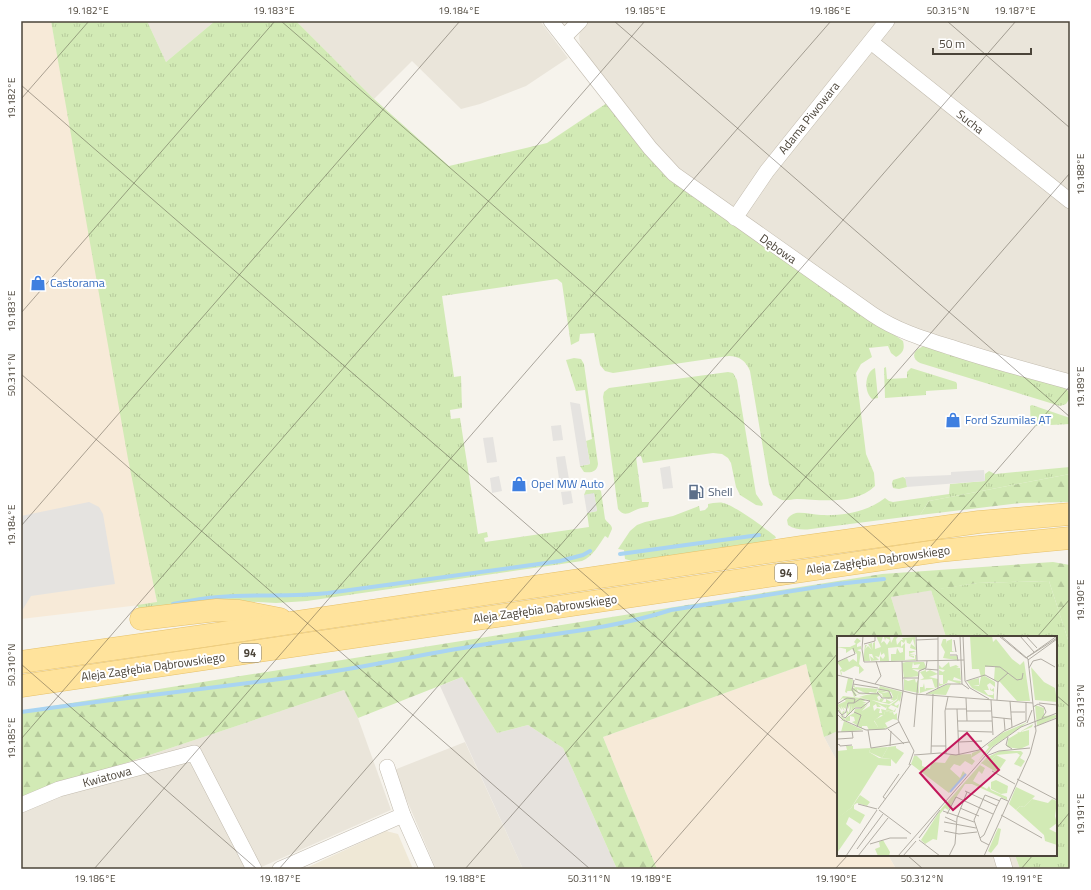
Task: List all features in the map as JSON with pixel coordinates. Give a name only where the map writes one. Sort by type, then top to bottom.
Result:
[{"type":"main road","name":"Aleja Zagłębia Dąbrowskiego","points":[[21,662],[979,522],[1070,514]]},
{"type":"main road","name":"Aleja Zagłębia Dąbrowskiego","points":[[21,686],[938,551],[1070,538]]},
{"type":"main road","points":[[1041,540],[1070,545]]},
{"type":"main road","points":[[141,619],[217,610],[239,611],[297,622]]},
{"type":"street","name":"Dębowa","points":[[552,21],[658,159],[674,174],[872,314],[895,328],[973,355],[1070,382]]},
{"type":"street","points":[[564,37],[580,21]]},
{"type":"street","name":"Adama Piwowara","points":[[735,218],[767,171],[887,21]]},
{"type":"street","name":"Sucha","points":[[871,42],[1070,201]]},
{"type":"street","name":"Kwiatowa","points":[[21,805],[59,790],[194,753],[254,869]]},
{"type":"street","points":[[387,767],[403,815],[427,869]]},
{"type":"street","points":[[280,869],[403,815]]},
{"type":"street","points":[[1001,856],[1005,869]]},
{"type":"shaded area","points":[[21,21],[51,21],[157,603],[21,619]]},
{"type":"shaded area","points":[[147,21],[215,21],[166,62]]},
{"type":"shaded area","points":[[296,21],[540,21],[568,58],[526,86],[480,104],[461,109],[412,61],[374,99]]},
{"type":"shaded area","points":[[588,21],[1070,21],[1070,375],[977,348],[917,329],[892,319],[733,208],[675,165],[644,131],[581,48],[579,38],[580,30]]},
{"type":"shaded area","points":[[570,402],[580,404],[590,464],[580,466]]},
{"type":"shaded area","points":[[561,425],[563,440],[553,441],[551,426]]},
{"type":"shaded area","points":[[493,437],[497,462],[487,463],[483,438]]},
{"type":"shaded area","points":[[565,456],[570,485],[560,486],[556,457]]},
{"type":"shaded area","points":[[670,466],[673,488],[663,489],[660,468]]},
{"type":"shaded area","points":[[984,470],[985,481],[907,487],[905,477],[951,475],[951,472]]},
{"type":"shaded area","points":[[499,476],[502,491],[492,493],[490,478]]},
{"type":"shaded area","points":[[571,491],[573,503],[563,505],[561,492]]},
{"type":"shaded area","points":[[594,493],[597,511],[587,513],[584,495]]},
{"type":"shaded area","points":[[89,502],[99,507],[103,514],[115,584],[31,596],[23,609],[21,609],[21,516]]},
{"type":"shaded area","points":[[931,590],[946,636],[903,636],[891,597]]},
{"type":"shaded area","points":[[806,664],[824,737],[837,761],[837,856],[889,856],[896,869],[657,869],[603,737]]},
{"type":"shaded area","points":[[462,677],[497,733],[528,725],[563,748],[617,869],[523,869],[440,686]]},
{"type":"shaded area","points":[[344,690],[358,718],[391,810],[257,869],[21,869],[21,798]]},
{"type":"shaded area","points":[[837,731],[837,761],[824,737]]},
{"type":"shaded area","points":[[465,742],[523,869],[436,869],[394,770]]},
{"type":"shaded area","points":[[386,831],[398,834],[413,869],[304,869]]},
{"type":"shaded area","points":[[889,856],[1015,856],[1020,869],[896,869]]},
{"type":"green space","points":[[51,21],[147,21],[166,62],[215,21],[296,21],[374,99],[449,166],[547,143],[607,103],[655,163],[903,341],[903,350],[896,357],[891,353],[888,346],[869,348],[872,357],[861,364],[856,373],[866,454],[874,473],[875,486],[858,496],[838,500],[781,500],[773,495],[769,484],[750,371],[746,364],[739,358],[729,356],[613,373],[605,371],[600,365],[594,333],[580,334],[579,341],[571,345],[562,283],[557,279],[442,296],[454,377],[461,376],[462,408],[450,410],[451,419],[460,418],[478,534],[487,532],[488,537],[484,538],[485,542],[589,527],[587,513],[597,511],[594,494],[584,495],[586,490],[595,486],[601,491],[605,519],[612,527],[608,538],[605,536],[592,554],[582,561],[307,601],[276,603],[219,600],[139,609],[137,605],[157,602],[128,459]]},
{"type":"green space","points":[[925,346],[1064,387],[1068,391],[1070,398],[1066,404],[1060,406],[920,363],[914,356],[918,349]]},
{"type":"green space","points":[[574,358],[581,359],[584,364],[598,464],[596,469],[591,472],[584,472],[580,466],[590,464],[586,441],[592,439],[585,390],[576,391],[566,360]]},
{"type":"green space","points":[[886,367],[887,379],[907,378],[907,372],[911,368],[956,382],[957,389],[926,391],[926,395],[885,398],[884,368]]},
{"type":"green space","points":[[875,368],[878,398],[872,399],[869,396],[866,383],[871,370]]},
{"type":"green space","points":[[728,372],[733,373],[737,380],[756,494],[763,504],[762,506],[756,505],[740,495],[736,487],[731,463],[728,458],[722,454],[713,453],[643,463],[641,456],[636,457],[642,502],[649,502],[648,507],[644,507],[628,514],[621,512],[618,509],[603,397],[604,392],[609,388]]},
{"type":"green space","points":[[1032,405],[1070,418],[1070,424],[1031,426],[1030,406]]},
{"type":"green space","points":[[1070,467],[1070,474],[929,501],[920,515],[805,530],[791,527],[788,525],[787,520],[791,515],[796,513],[818,515],[846,514],[863,510],[885,498],[893,502],[949,494],[950,484],[985,481],[985,474],[989,471],[995,474]]},
{"type":"green space","points":[[1070,474],[1070,502],[1021,503],[920,515],[929,501]]},
{"type":"green space","points":[[903,477],[906,479],[907,487],[899,489],[893,488],[893,480]]},
{"type":"green space","points":[[722,503],[742,512],[776,538],[766,542],[632,561],[625,559],[624,550],[618,549],[630,531],[637,525],[673,516],[699,506],[700,511],[705,510],[708,507],[708,504]]},
{"type":"green space","points":[[1053,562],[1070,565],[1070,646],[1049,581],[977,583],[891,597],[903,636],[837,636],[837,731],[824,737],[806,664],[603,737],[657,869],[617,869],[563,748],[528,725],[497,733],[462,677],[358,718],[344,690],[21,798],[21,711],[882,574]]},
{"type":"green space","points":[[1049,581],[1070,646],[1070,869],[1020,869],[1015,856],[1057,856],[1057,636],[946,636],[931,590],[977,583]]},
{"type":"waterway","points":[[620,554],[759,535]]},
{"type":"waterway","points":[[173,604],[219,597],[328,593],[560,561],[583,555],[590,551]]},
{"type":"waterway","points":[[21,712],[335,671],[450,650],[596,628],[671,610],[837,584],[884,579]]},
{"type":"place","name":"Castorama","points":[[38,283]]},
{"type":"place","name":"Ford Szumilas AT","points":[[953,420]]},
{"type":"place","name":"Opel MW Auto","points":[[519,484]]},
{"type":"place","name":"Shell","points":[[696,492]]}]
